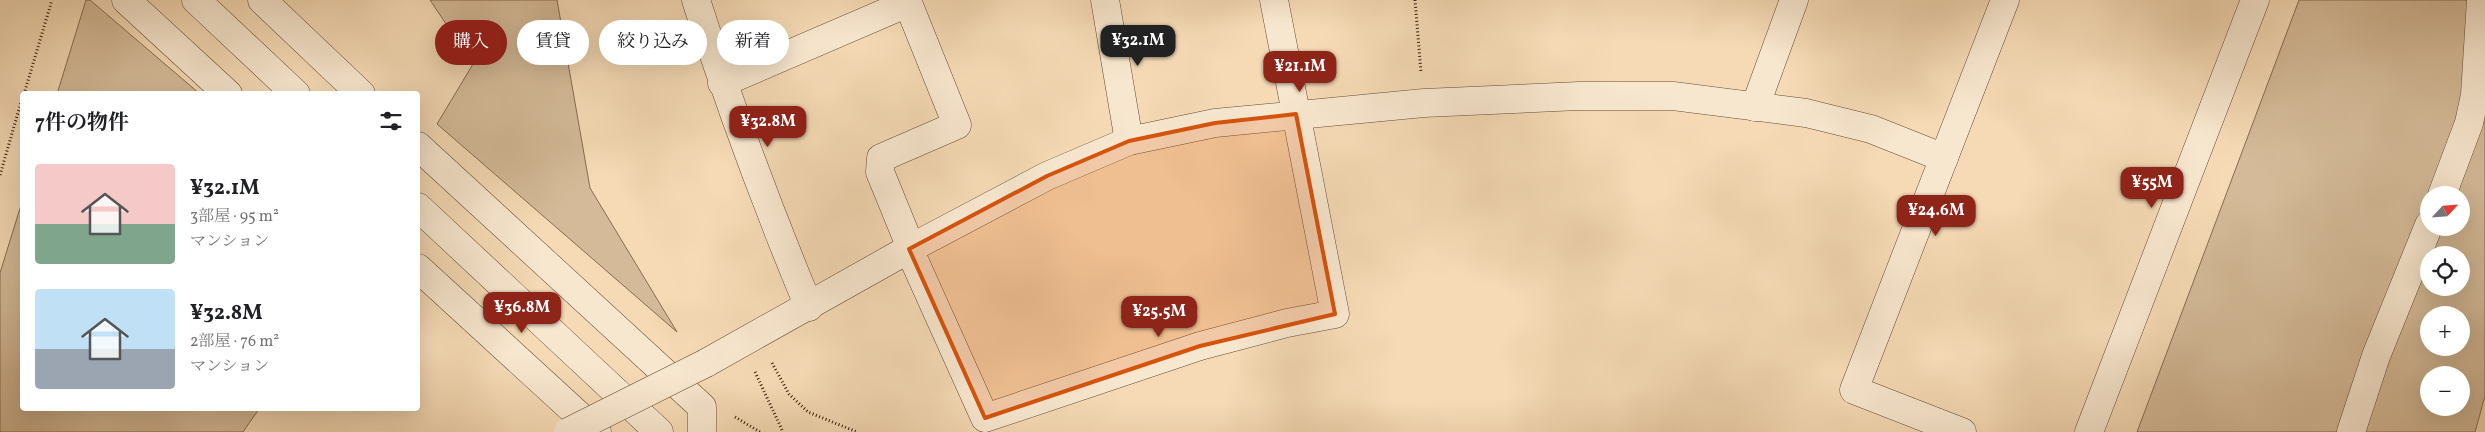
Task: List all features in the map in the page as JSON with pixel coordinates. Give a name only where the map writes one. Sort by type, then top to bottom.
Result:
[{"type":"street","points":[[126,0],[225,91]]},
{"type":"street","points":[[196,0],[293,91]]},
{"type":"street","points":[[262,0],[358,91]]},
{"type":"street","points":[[696,0],[722,84],[764,200],[809,307]]},
{"type":"street","points":[[1104,0],[1129,141]]},
{"type":"street","points":[[722,84],[908,3],[957,125],[881,158],[880,172],[910,248],[985,418],[1200,346],[1287,323],[1335,314],[1274,0]]},
{"type":"street","points":[[1755,108],[1794,0]]},
{"type":"street","points":[[1962,432],[1854,390],[2006,0]]},
{"type":"street","points":[[2089,432],[2255,0]]},
{"type":"street","points":[[2447,186],[2477,126],[2475,95],[2482,0]]},
{"type":"street","points":[[568,432],[750,340],[910,248],[1047,176],[1129,141],[1215,124],[1296,114],[1424,103],[1579,96],[1673,96],[1755,108],[1806,113],[1871,129],[1944,158]]},
{"type":"street","points":[[420,148],[702,407],[702,432]]},
{"type":"street","points":[[420,209],[659,432]]},
{"type":"street","points":[[2351,432],[2376,356],[2425,236]]},
{"type":"street","points":[[420,270],[597,432]]},
{"type":"path","points":[[25,91],[52,0]]},
{"type":"path","points":[[1415,0],[1424,103]]},
{"type":"path","points":[[0,175],[20,106]]},
{"type":"path","points":[[750,340],[783,432]]},
{"type":"path","points":[[750,340],[789,394],[808,412],[857,432]]},
{"type":"highlighted area","points":[[1296,114],[1335,314],[1200,346],[985,418],[909,249],[1047,176],[1129,141],[1215,123]]},
{"type":"shaded area","points":[[86,0],[90,0],[196,91],[58,91]]},
{"type":"shaded area","points":[[430,0],[557,0],[561,20],[517,20],[517,65],[568,65],[590,188],[677,332],[437,124],[472,65],[507,65],[507,20],[443,20]]},
{"type":"shaded area","points":[[2299,0],[2485,0],[2485,396],[2475,432],[2137,432]]},
{"type":"shaded area","points":[[20,208],[20,411],[258,411],[243,432],[0,432],[0,273]]}]
